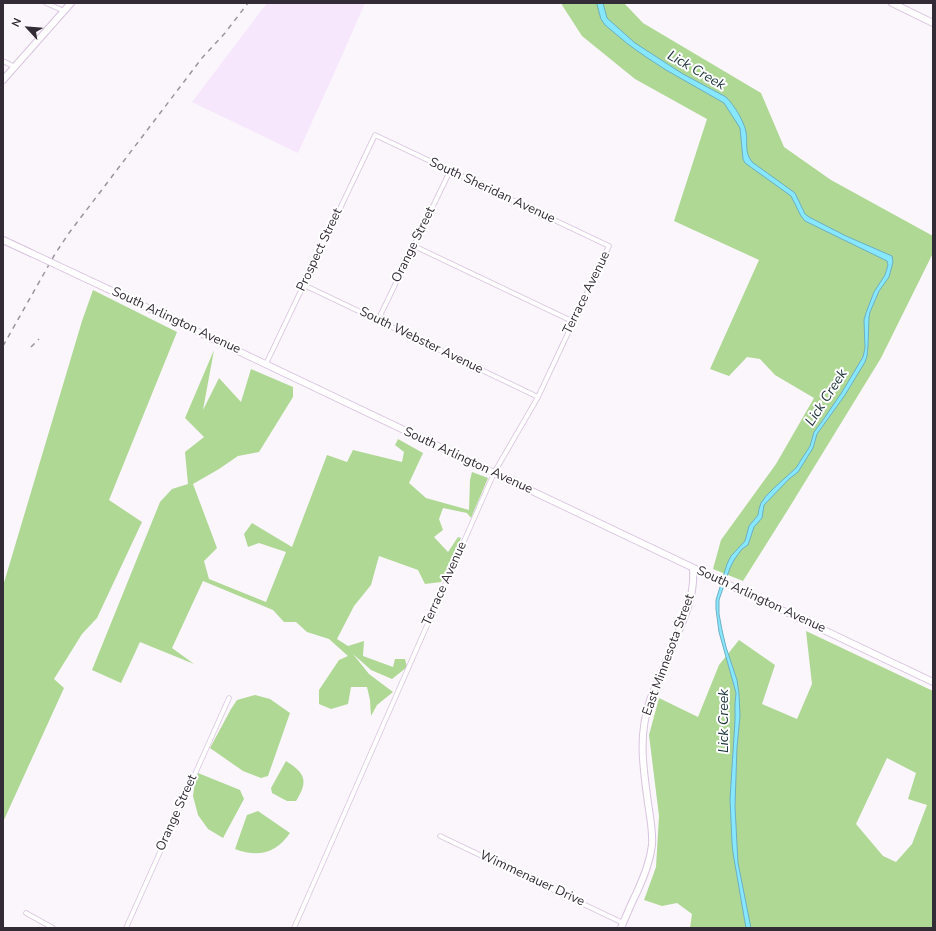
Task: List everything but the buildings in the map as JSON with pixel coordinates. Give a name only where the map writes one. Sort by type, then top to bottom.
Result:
[{"type":"main road","points":[[3,80],[71,3]]},
{"type":"main road","points":[[892,3],[933,23]]},
{"type":"main road","name":"South Arlington Avenue","points":[[3,240],[933,682]]},
{"type":"main road","name":"East Minnesota Street","points":[[622,925],[647,871],[652,844],[652,826],[643,757],[643,734],[646,714],[650,700],[689,606],[692,590],[693,568]]},
{"type":"street","points":[[46,3],[64,11]]},
{"type":"street","points":[[3,61],[15,67]]},
{"type":"street","name":"South Sheridan Avenue","points":[[375,135],[610,246]]},
{"type":"street","name":"Prospect Street","points":[[266,364],[375,135]]},
{"type":"street","name":"Orange Street","points":[[378,320],[450,170]]},
{"type":"street","points":[[414,246],[574,322]]},
{"type":"street","name":"Terrace Avenue","points":[[294,928],[494,473],[538,397],[610,246]]},
{"type":"street","name":"South Webster Avenue","points":[[304,285],[538,397]]},
{"type":"street","name":"Orange Street","points":[[126,928],[229,698]]},
{"type":"street","name":"Wimmenauer Drive","points":[[440,836],[622,925]]},
{"type":"street","points":[[26,913],[53,928]]},
{"type":"shaded area","points":[[267,3],[365,3],[298,153],[192,102]]},
{"type":"green space","points":[[562,3],[624,3],[643,23],[761,93],[784,147],[831,180],[933,236],[933,253],[881,358],[743,581],[713,569],[721,540],[776,464],[814,398],[775,375],[760,359],[747,357],[729,376],[710,369],[759,260],[674,221],[707,119],[635,79],[582,36]]},
{"type":"green space","points":[[93,290],[177,332],[109,500],[142,522],[97,618],[82,634],[54,679],[64,688],[3,822],[3,586],[82,321]]},
{"type":"green space","points":[[214,350],[203,410],[219,378],[241,402],[251,369],[293,387],[293,397],[259,452],[238,456],[193,484],[217,548],[204,561],[209,579],[266,602],[286,552],[259,543],[248,547],[244,534],[252,523],[292,547],[327,455],[347,462],[353,450],[402,462],[404,452],[395,445],[398,439],[423,453],[409,483],[426,498],[469,510],[470,480],[472,472],[488,478],[471,518],[467,513],[443,508],[439,519],[443,530],[434,537],[448,552],[458,537],[461,538],[441,582],[425,584],[418,570],[379,556],[371,585],[354,606],[337,639],[348,646],[364,641],[363,656],[393,667],[395,659],[405,659],[407,667],[392,679],[371,670],[353,654],[369,674],[393,692],[377,705],[371,716],[367,687],[351,687],[348,704],[331,709],[319,704],[319,690],[339,660],[348,656],[329,639],[307,632],[296,622],[284,622],[273,610],[203,581],[172,648],[194,664],[140,642],[121,683],[92,670],[160,502],[172,489],[188,484],[185,452],[204,437],[185,418]]},
{"type":"green space","points":[[806,631],[933,691],[933,928],[690,928],[692,914],[677,903],[662,906],[644,900],[656,867],[659,816],[649,735],[659,698],[698,717],[719,665],[739,640],[775,665],[762,704],[797,719],[812,684]],"holes":[[[887,758],[916,773],[908,799],[927,805],[912,844],[896,862],[883,856],[856,824]]]},
{"type":"green space","points":[[255,695],[270,699],[290,713],[268,776],[261,778],[243,771],[210,748],[237,700]]},
{"type":"green space","points":[[286,761],[301,774],[303,778],[303,788],[296,801],[287,801],[272,793],[271,788]]},
{"type":"green space","points":[[198,773],[240,790],[244,799],[223,838],[208,829],[198,815],[193,796]]},
{"type":"green space","points":[[258,811],[290,833],[279,845],[266,852],[252,853],[235,849],[247,815]]},
{"type":"water","name":"Lick Creek","points":[[597,3],[603,3],[607,18],[635,43],[683,74],[729,100],[743,123],[746,132],[747,151],[752,162],[795,193],[805,214],[846,236],[892,256],[893,262],[889,277],[879,291],[870,312],[867,356],[865,362],[845,395],[817,434],[813,448],[798,472],[789,479],[764,505],[762,518],[754,527],[748,545],[742,549],[730,568],[719,600],[719,614],[722,630],[737,680],[739,694],[740,716],[737,747],[735,806],[737,845],[738,863],[751,928],[746,928],[732,843],[730,799],[736,693],[719,632],[716,600],[727,564],[731,556],[745,541],[749,526],[758,515],[761,503],[775,487],[796,468],[810,446],[814,432],[842,392],[863,357],[865,348],[864,320],[874,292],[885,275],[888,265],[887,261],[805,221],[791,196],[745,163],[743,159],[740,128],[724,103],[666,70],[629,45],[605,25],[601,19]]},
{"type":"railway","points":[[3,346],[55,254],[69,233],[202,58],[225,33],[248,3]]},
{"type":"railway","points":[[31,347],[39,339]]}]
